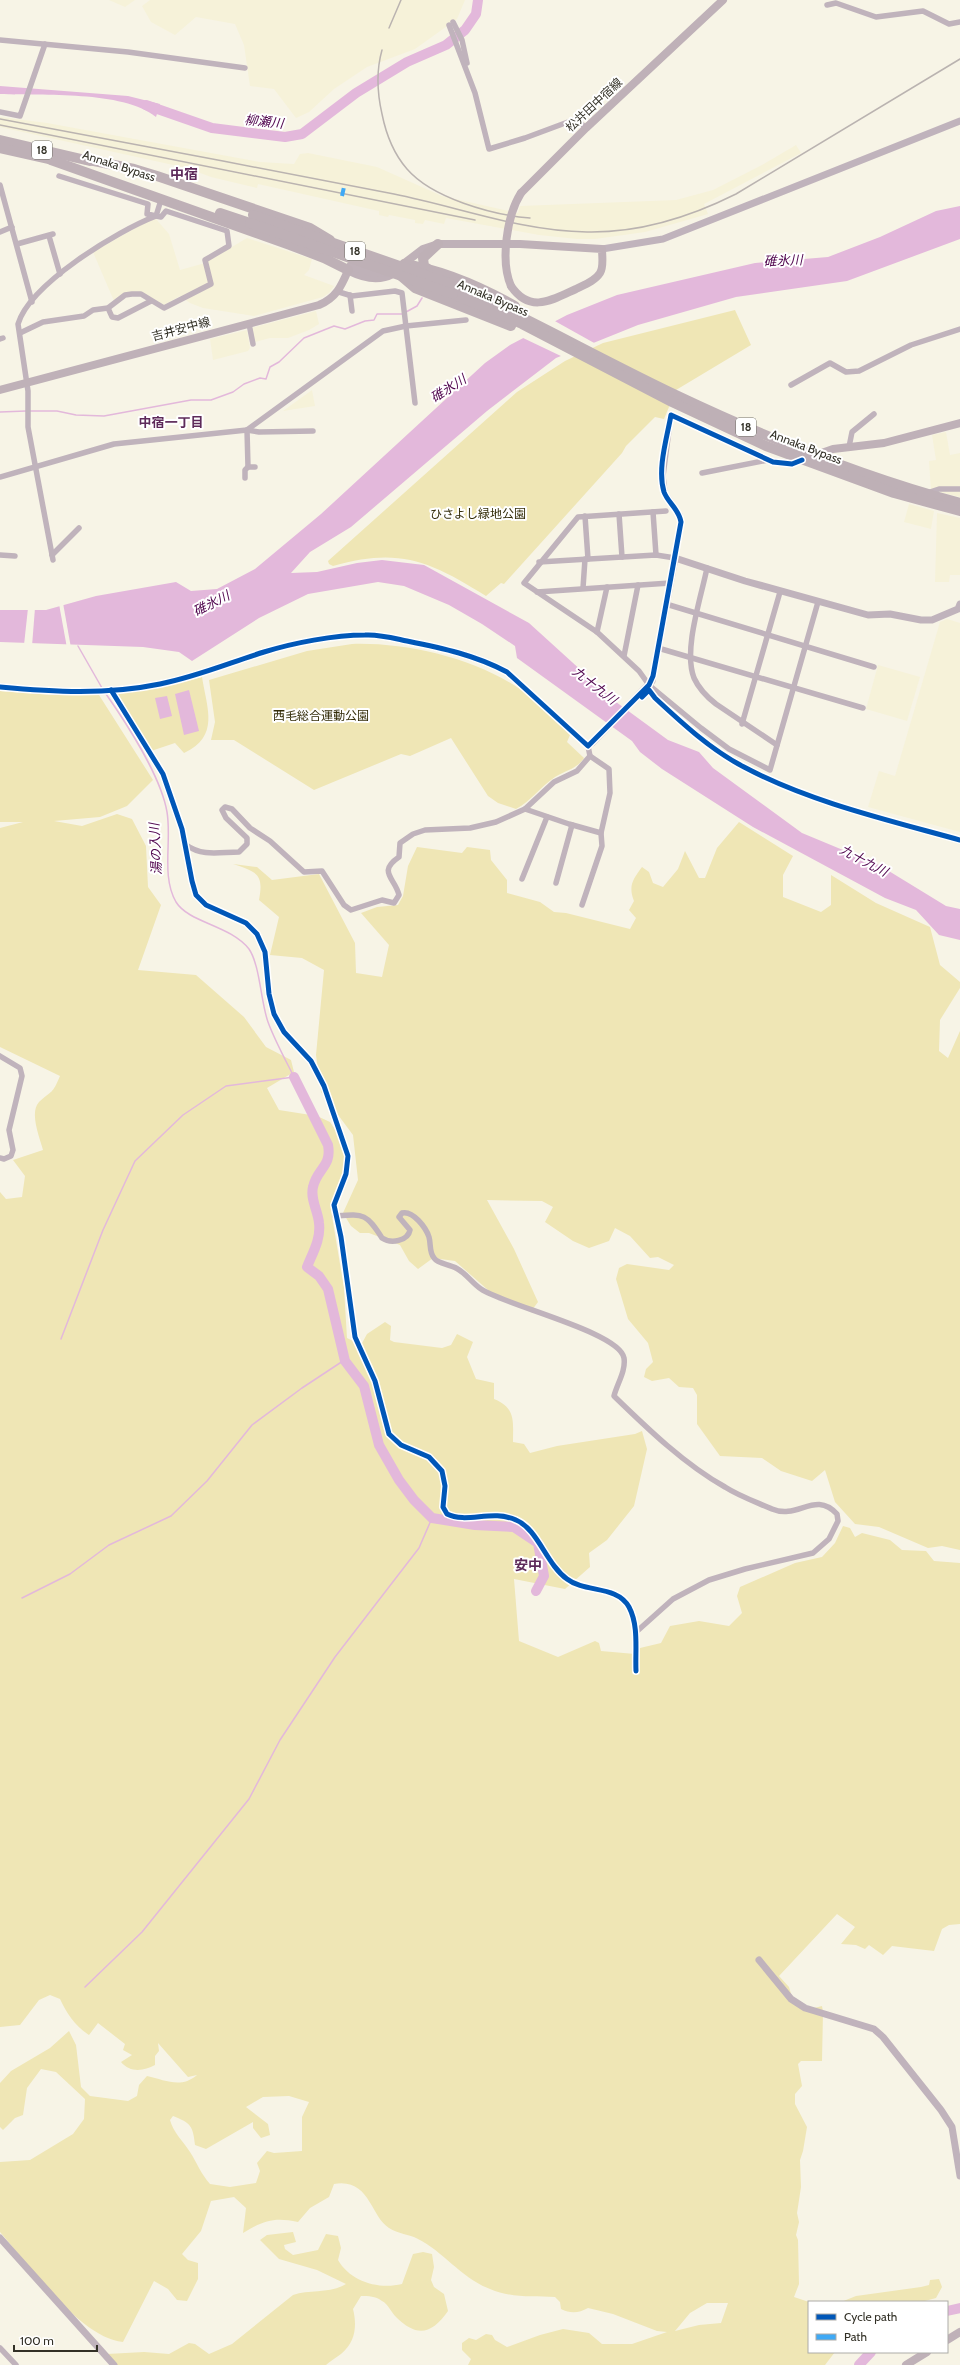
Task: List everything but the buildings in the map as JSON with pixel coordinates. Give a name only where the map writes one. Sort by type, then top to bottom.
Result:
[{"type":"highway","name":"Annaka Bypass","points":[[0,140],[84,159],[455,290],[667,390],[675,399],[766,446],[915,500],[960,511]]},
{"type":"highway","name":"Annaka Bypass","points":[[0,148],[109,175],[251,219]]},
{"type":"highway","points":[[84,159],[140,171],[296,224],[327,238],[349,268]]},
{"type":"highway","points":[[51,160],[290,245],[349,268]]},
{"type":"highway","points":[[290,245],[296,224]]},
{"type":"highway","points":[[428,269],[424,266],[423,258],[438,244]]},
{"type":"highway","points":[[400,268],[428,269],[495,295],[525,322]]},
{"type":"highway","points":[[400,268],[415,288],[525,322]]},
{"type":"highway","name":"Annaka Bypass","points":[[525,322],[622,377],[814,456],[925,494],[960,503]]},
{"type":"main road","name":"松井田中宿線","points":[[602,249],[601,270],[596,278],[552,300],[542,303],[527,300],[516,293],[511,286],[506,271],[508,228],[513,208],[521,194],[586,128],[723,0]]},
{"type":"main road","points":[[339,292],[349,268],[360,276],[376,279],[386,277],[400,268],[423,249],[438,244],[520,244],[602,249]]},
{"type":"main road","name":"吉井安中線","points":[[0,390],[27,384],[319,304],[334,297],[339,292]]},
{"type":"main road","points":[[802,460],[833,449],[884,443],[960,423]]},
{"type":"main road","points":[[948,2339],[960,2332]]},
{"type":"main road","points":[[906,2365],[925,2353]]},
{"type":"street","points":[[827,5],[836,3],[876,17],[923,11],[950,24],[960,22]]},
{"type":"street","points":[[452,26],[459,41],[489,149],[525,138],[576,119],[586,128]]},
{"type":"street","points":[[0,40],[128,52],[245,68]]},
{"type":"street","points":[[0,112],[20,116],[45,44]]},
{"type":"street","points":[[602,249],[663,239],[960,121]]},
{"type":"street","points":[[20,333],[42,322],[84,316],[93,310],[108,308],[125,295],[141,294],[164,308],[211,284],[205,260],[229,246],[227,231],[166,211],[161,217],[148,214],[148,204],[59,176]]},
{"type":"street","points":[[0,185],[32,302]]},
{"type":"street","points":[[79,528],[52,557],[28,427],[27,384],[19,320],[32,302],[60,274],[93,248],[156,216],[161,200]]},
{"type":"street","points":[[0,232],[12,227]]},
{"type":"street","points":[[17,244],[51,235],[60,274]]},
{"type":"street","points":[[349,268],[362,250]]},
{"type":"street","points":[[339,292],[350,295],[400,292],[404,296],[411,389],[415,403]]},
{"type":"street","points":[[350,295],[352,311]]},
{"type":"street","points":[[108,308],[112,317],[118,318],[151,301]]},
{"type":"street","points":[[247,430],[384,331],[406,326],[466,320]]},
{"type":"street","points":[[249,324],[253,344]]},
{"type":"street","points":[[791,385],[830,363],[846,372],[859,371],[911,345],[960,329]]},
{"type":"street","points":[[849,447],[852,432],[874,414]]},
{"type":"street","points":[[186,845],[196,852],[209,854],[239,852],[247,844],[247,838],[226,818],[222,810],[225,807],[232,809],[250,828],[270,840],[304,872],[322,871],[344,905],[351,910],[382,900],[394,902],[399,895],[397,885],[390,879],[389,867],[390,862],[399,857],[400,843],[413,834],[425,830],[470,828],[496,822],[525,808],[554,782],[577,771],[590,756],[590,744],[647,687],[653,676],[681,522],[680,514],[664,493],[663,476],[671,415],[768,460],[785,464],[802,460]]},
{"type":"street","points":[[245,478],[245,470],[248,467],[247,430]]},
{"type":"street","points":[[0,477],[124,442],[247,430],[260,432],[313,431]]},
{"type":"street","points":[[702,473],[768,460]]},
{"type":"street","points":[[248,467],[255,467]]},
{"type":"street","points":[[925,494],[939,488],[960,489]]},
{"type":"street","points":[[666,511],[578,517],[539,562],[524,583],[597,632],[624,656],[647,687],[712,737],[729,749],[761,767],[770,770],[818,602]]},
{"type":"street","points":[[653,512],[656,555]]},
{"type":"street","points":[[619,514],[622,557]]},
{"type":"street","points":[[583,588],[586,559],[585,516]]},
{"type":"street","points":[[0,555],[15,556]]},
{"type":"street","points":[[539,562],[656,555],[675,558],[780,592],[868,615],[890,614],[921,620],[940,618],[958,609],[960,604]]},
{"type":"street","points":[[707,568],[697,613],[690,657],[691,668],[700,688],[716,704],[742,724],[777,745]]},
{"type":"street","points":[[537,592],[670,583]]},
{"type":"street","points":[[624,656],[638,585]]},
{"type":"street","points":[[597,632],[607,587]]},
{"type":"street","points":[[742,724],[780,592]]},
{"type":"street","points":[[666,604],[874,667]]},
{"type":"street","points":[[0,686],[66,692],[106,690],[160,684],[204,673],[265,652],[296,645],[365,634],[448,649],[480,660],[507,672],[590,744]]},
{"type":"street","points":[[658,648],[863,708]]},
{"type":"street","points":[[106,690],[163,774],[176,806],[186,845],[194,890],[201,901],[246,922],[260,940],[265,952],[269,994],[274,1014],[284,1032],[311,1061],[324,1086],[338,1123],[349,1163],[334,1200],[335,1216],[341,1237],[354,1337],[376,1381],[389,1434],[401,1445],[429,1457],[436,1464],[444,1479],[444,1511],[458,1518],[482,1515],[507,1517],[524,1525],[555,1568],[568,1580],[582,1587],[611,1592],[625,1602],[631,1612],[635,1633],[636,1671]]},
{"type":"street","points":[[582,905],[600,854],[601,833],[610,793],[610,772],[590,756]]},
{"type":"street","points":[[525,808],[547,817],[601,833]]},
{"type":"street","points":[[522,879],[547,817]]},
{"type":"street","points":[[556,883],[572,825]]},
{"type":"street","points":[[0,1056],[20,1068],[22,1076],[9,1130],[13,1150],[11,1156],[4,1160],[0,1158]]},
{"type":"street","points":[[335,1216],[353,1215],[365,1217],[375,1225],[382,1238],[396,1240],[405,1238],[410,1233],[410,1230],[399,1217],[402,1213],[408,1212],[417,1219],[426,1231],[431,1252],[436,1260],[462,1271],[481,1290],[600,1337],[620,1350],[624,1359],[623,1367],[614,1396],[664,1442],[709,1477],[732,1492],[785,1513],[797,1511],[818,1503],[828,1507],[837,1514],[838,1521],[829,1539],[813,1554],[745,1569],[703,1583],[673,1598],[635,1633]]},
{"type":"street","points":[[759,1960],[791,1999],[805,2008],[874,2029],[883,2037],[941,2110],[952,2127],[957,2149],[960,2176]]},
{"type":"street","points":[[0,2238],[114,2365]]},
{"type":"street","points":[[0,2348],[16,2365]]},
{"type":"shaded area","points":[[109,0],[135,0],[125,7]]},
{"type":"shaded area","points":[[150,0],[465,0],[457,19],[415,49],[367,67],[334,89],[309,112],[296,118],[274,89],[250,86],[244,45],[235,24],[196,17],[175,35],[151,22],[142,6]]},
{"type":"shaded area","points":[[0,117],[47,123],[260,162],[294,164],[300,154],[308,153],[377,167],[442,196],[518,213],[520,206],[676,200],[713,190],[762,165],[796,145],[801,153],[704,204],[708,214],[645,232],[595,239],[577,239],[539,235],[446,218],[444,224],[425,220],[423,224],[415,223],[415,220],[389,215],[388,217],[379,215],[379,211],[258,184],[257,188],[211,177],[187,168],[0,127]]},
{"type":"shaded area","points":[[156,219],[169,234],[180,270],[205,263],[247,238],[312,259],[309,270],[304,275],[334,286],[329,293],[323,297],[254,316],[203,308],[190,303],[180,296],[164,305],[142,292],[114,301],[93,252],[148,221]]},
{"type":"shaded area","points":[[316,311],[319,324],[309,330],[288,338],[270,338],[255,342],[251,328]]},
{"type":"shaded area","points":[[247,330],[250,348],[248,351],[213,360],[210,339]]},
{"type":"shaded area","points":[[312,390],[315,406],[283,411]]},
{"type":"shaded area","points":[[946,432],[950,455],[960,453],[960,497],[931,490],[929,461],[936,460],[932,435]]},
{"type":"shaded area","points":[[909,504],[934,511],[931,529],[904,522]]},
{"type":"shaded area","points":[[937,513],[960,518],[960,575],[950,575],[949,582],[935,582]]},
{"type":"shaded area","points":[[947,619],[960,623],[960,832],[868,807],[879,771],[895,776],[940,622]]},
{"type":"shaded area","points":[[878,665],[920,677],[907,721],[866,709]]},
{"type":"green space","name":"ひさよし緑地公園","points":[[735,310],[751,345],[676,390],[664,419],[655,417],[626,446],[622,453],[504,584],[501,583],[486,596],[448,574],[430,566],[413,561],[396,558],[377,558],[356,560],[333,566],[329,564],[328,561],[517,392],[565,361],[603,343]]},
{"type":"green space","name":"西毛総合運動公園","points":[[352,644],[398,646],[447,656],[494,674],[515,686],[543,708],[570,735],[567,742],[584,758],[578,765],[550,781],[516,809],[498,803],[488,796],[451,738],[410,756],[401,754],[314,790],[234,740],[211,740],[215,722],[209,680],[307,651]]},
{"type":"green space","points":[[202,677],[208,711],[207,730],[203,738],[195,746],[184,753],[175,743],[151,751],[118,696],[118,692],[159,688]]},
{"type":"green space","points":[[0,691],[53,695],[99,695],[153,780],[127,806],[100,817],[54,821],[82,826],[117,814],[132,819],[146,846],[148,887],[161,905],[138,970],[196,975],[244,1017],[266,1047],[291,1060],[294,1072],[267,1088],[279,1110],[317,1116],[330,1122],[336,1131],[344,1150],[345,1178],[331,1210],[344,1288],[347,1338],[361,1345],[367,1334],[385,1322],[391,1326],[390,1340],[394,1342],[442,1348],[451,1345],[457,1334],[473,1342],[467,1357],[476,1379],[494,1383],[494,1399],[506,1407],[512,1416],[513,1442],[524,1444],[530,1453],[557,1446],[635,1434],[642,1431],[647,1449],[634,1506],[607,1540],[589,1553],[590,1567],[565,1589],[514,1579],[519,1641],[558,1657],[595,1641],[599,1643],[601,1651],[635,1654],[640,1648],[661,1643],[670,1626],[699,1621],[729,1626],[742,1613],[737,1596],[740,1587],[795,1563],[822,1557],[835,1543],[843,1526],[850,1528],[855,1537],[862,1533],[890,1540],[902,1550],[926,1551],[934,1561],[960,1563],[960,1924],[949,1925],[942,1929],[934,1951],[892,1946],[883,1955],[869,1945],[865,1949],[856,1945],[841,1944],[855,1927],[837,1914],[779,1976],[789,1987],[792,1997],[810,2009],[822,2006],[823,2012],[822,2061],[801,2061],[798,2064],[802,2086],[795,2094],[795,2104],[807,2127],[800,2160],[801,2187],[797,2213],[799,2222],[796,2235],[798,2240],[799,2284],[794,2297],[808,2302],[808,2353],[834,2353],[825,2365],[468,2365],[471,2359],[462,2350],[462,2343],[469,2338],[476,2340],[486,2334],[492,2335],[495,2340],[507,2347],[540,2335],[563,2329],[589,2333],[602,2344],[632,2344],[667,2332],[657,2331],[613,2314],[588,2308],[581,2311],[568,2312],[561,2309],[560,2302],[555,2297],[522,2296],[506,2294],[490,2289],[461,2272],[427,2244],[415,2237],[396,2232],[389,2228],[377,2215],[368,2199],[362,2192],[355,2187],[346,2184],[334,2184],[329,2197],[310,2208],[298,2222],[276,2220],[264,2222],[243,2233],[246,2208],[234,2197],[211,2201],[201,2231],[182,2254],[188,2260],[198,2263],[198,2279],[187,2301],[177,2300],[168,2289],[154,2281],[123,2342],[107,2337],[90,2328],[73,2314],[56,2298],[0,2232],[0,2162],[30,2160],[73,2134],[84,2119],[85,2099],[56,2072],[41,2069],[27,2088],[23,2115],[15,2118],[3,2130],[0,2127],[0,2083],[11,2071],[50,2048],[69,2031],[76,2045],[81,2087],[90,2096],[128,2101],[137,2096],[139,2085],[147,2076],[179,2083],[185,2082],[197,2075],[188,2077],[158,2043],[159,2051],[155,2056],[155,2065],[142,2070],[125,2066],[121,2062],[132,2055],[123,2050],[125,2044],[98,2023],[89,2035],[72,2019],[60,1999],[50,1995],[39,2000],[20,2025],[0,2027],[0,1192],[6,1199],[22,1197],[25,1176],[13,1160],[43,1150],[36,1126],[36,1107],[39,1102],[53,1089],[60,1076],[0,1047],[0,828],[23,822],[0,822]],"holes":[[[289,2096],[309,2102],[302,2117],[302,2151],[274,2153],[267,2151],[257,2163],[260,2171],[256,2183],[230,2187],[210,2184],[176,2132],[170,2120],[173,2116],[187,2123],[192,2129],[195,2145],[206,2149],[253,2122],[253,2128],[261,2138],[270,2135],[268,2124],[246,2107],[263,2097]],[[707,2303],[728,2303],[721,2323],[699,2325],[675,2331],[690,2313]]]},
{"type":"green space","points":[[739,822],[793,856],[783,875],[783,897],[821,912],[831,905],[831,875],[876,903],[930,927],[940,965],[960,982],[960,988],[940,1020],[939,1051],[948,1058],[960,1031],[960,1550],[942,1546],[928,1548],[879,1527],[855,1524],[835,1502],[825,1470],[812,1481],[781,1471],[762,1458],[720,1456],[697,1424],[697,1395],[693,1388],[679,1387],[669,1378],[652,1381],[644,1377],[646,1369],[653,1362],[648,1343],[628,1319],[616,1279],[619,1268],[627,1264],[669,1270],[674,1265],[658,1257],[650,1258],[630,1236],[615,1228],[609,1241],[589,1248],[573,1241],[545,1222],[553,1207],[542,1201],[487,1200],[514,1249],[538,1302],[532,1310],[496,1297],[455,1261],[433,1258],[418,1269],[409,1261],[400,1245],[369,1233],[360,1233],[351,1226],[343,1213],[358,1180],[353,1135],[321,1092],[316,1055],[324,970],[302,958],[270,955],[279,917],[259,900],[260,885],[257,875],[248,869],[233,864],[257,867],[272,880],[319,874],[355,943],[356,973],[382,977],[389,945],[361,913],[377,907],[398,905],[403,896],[408,866],[417,847],[462,853],[467,847],[490,850],[491,860],[507,880],[507,893],[540,902],[554,912],[566,913],[630,929],[636,918],[629,910],[634,901],[631,891],[632,883],[642,867],[649,872],[653,883],[663,887],[678,869],[685,851],[699,878],[705,878],[717,848]]},
{"type":"green space","points":[[293,2232],[296,2242],[284,2245],[285,2249],[293,2255],[318,2250],[326,2234],[338,2236],[341,2248],[338,2260],[343,2267],[357,2278],[374,2285],[393,2286],[402,2284],[413,2254],[423,2252],[432,2254],[434,2267],[431,2280],[434,2287],[444,2294],[448,2311],[436,2325],[430,2329],[417,2330],[404,2324],[394,2315],[386,2304],[379,2299],[361,2296],[353,2309],[355,2327],[350,2344],[341,2354],[326,2365],[116,2365],[107,2354],[144,2352],[169,2354],[189,2343],[195,2344],[209,2354],[232,2344],[293,2295],[333,2289],[346,2284],[317,2270],[279,2259],[260,2240],[267,2235]]},
{"type":"green space","points":[[939,2279],[942,2287],[936,2298],[925,2301],[844,2301],[856,2296],[921,2287],[929,2285],[930,2280]]},
{"type":"water","points":[[0,86],[128,96],[160,104],[156,117],[141,108],[123,102],[103,98],[59,95],[0,94]]},
{"type":"water","points":[[960,206],[960,239],[847,281],[736,297],[638,325],[556,358],[487,411],[351,527],[310,552],[291,573],[317,572],[357,563],[382,560],[424,565],[529,623],[616,702],[668,740],[699,752],[713,768],[802,833],[879,865],[946,906],[960,909],[960,940],[939,935],[916,910],[885,898],[753,827],[662,769],[640,752],[632,741],[517,658],[515,646],[482,624],[449,605],[404,586],[378,582],[308,594],[259,618],[192,661],[179,652],[143,647],[0,642],[0,610],[46,610],[96,596],[176,582],[191,591],[217,589],[255,569],[321,514],[485,363],[510,345],[567,315],[617,295],[755,263],[828,257],[880,237],[936,211]]},
{"type":"water","points":[[189,690],[199,731],[184,735],[175,694]]},
{"type":"water","points":[[167,696],[172,716],[160,719],[155,698]]},
{"type":"pier","points":[[553,320],[596,344],[563,357],[521,337]]},
{"type":"pier","points":[[63,603],[71,648],[67,648],[59,604]]},
{"type":"pier","points":[[28,608],[35,608],[32,646],[24,645]]},
{"type":"waterway","name":"柳瀬川","points":[[146,105],[212,128],[285,137],[302,134],[356,93],[407,62],[446,45],[465,30],[476,14],[478,0]]},
{"type":"waterway","points":[[406,312],[417,306],[422,298]]},
{"type":"waterway","points":[[29,411],[57,411],[76,415],[104,416],[191,400],[211,400],[233,392],[244,384],[260,378],[266,379],[270,367],[279,362],[304,338],[334,326],[345,329],[365,321],[374,320],[377,314],[402,314]]},
{"type":"waterway","points":[[0,412],[26,411]]},
{"type":"waterway","name":"湯の入川","points":[[78,646],[102,688]]},
{"type":"waterway","name":"湯の入川","points":[[61,1339],[103,1230],[135,1161],[183,1115],[226,1086],[294,1077],[268,1022],[256,964],[249,949],[231,934],[190,915],[176,902],[169,881],[168,823],[164,798],[151,767],[124,720],[106,694]]},
{"type":"waterway","name":"湯の入川","points":[[294,1077],[328,1145],[329,1152],[326,1163],[315,1181],[312,1192],[318,1218],[319,1235],[307,1267],[319,1276],[328,1289],[345,1361],[364,1386],[379,1445],[399,1480],[414,1500],[432,1518],[475,1525],[514,1527],[538,1543],[544,1576],[536,1591]]},
{"type":"waterway","points":[[22,1598],[70,1574],[109,1545],[171,1516],[207,1481],[252,1425],[302,1388],[346,1359]]},
{"type":"waterway","points":[[85,1987],[142,1932],[249,1799],[280,1740],[335,1657],[419,1548],[432,1518]]},
{"type":"waterway","points":[[948,2311],[960,2308]]},
{"type":"waterway","points":[[859,2365],[870,2353]]},
{"type":"railway","points":[[389,28],[401,0]]},
{"type":"railway","points":[[382,50],[378,82],[382,114],[391,143],[407,169],[431,188],[464,203],[498,213],[530,218]]},
{"type":"railway","points":[[0,119],[394,194],[514,223],[562,231],[606,232],[626,230],[664,222],[701,210],[736,194],[960,59]]},
{"type":"railway","points":[[0,125],[475,220]]},
{"type":"marked path","points":[[342,196],[344,187]]},
{"type":"cycle path","points":[[0,687],[80,692],[120,690],[187,678],[264,652],[301,643],[340,636],[386,636],[446,649],[483,661],[507,672],[588,746],[649,685],[653,676],[681,522],[678,513],[664,492],[662,483],[663,454],[671,415],[773,462],[792,464],[802,460]]},
{"type":"cycle path","points":[[111,690],[163,774],[182,829],[196,895],[206,905],[246,923],[257,934],[265,952],[269,994],[274,1014],[284,1032],[311,1061],[324,1086],[348,1156],[346,1174],[334,1205],[341,1237],[355,1337],[375,1381],[389,1434],[401,1445],[429,1457],[442,1471],[445,1486],[443,1507],[447,1514],[463,1518],[498,1516],[516,1520],[530,1531],[553,1565],[567,1579],[583,1586],[609,1592],[624,1600],[629,1607],[634,1622],[636,1638],[636,1671]]},
{"type":"cycle path","points":[[642,697],[649,690],[655,698],[709,745],[744,767],[769,779],[795,790],[850,809],[960,840]]},
{"type":"district","name":"中宿","points":[[184,174]]},
{"type":"district","name":"中宿一丁目","points":[[171,422]]},
{"type":"district","name":"安中","points":[[528,1565]]},
{"type":"water label","name":"碓氷川","points":[[783,260]]},
{"type":"water label","name":"碓氷川","points":[[448,388]]},
{"type":"water label","name":"碓氷川","points":[[211,603]]},
{"type":"water label","name":"九十九川","points":[[595,685]]},
{"type":"water label","name":"九十九川","points":[[864,860]]}]
